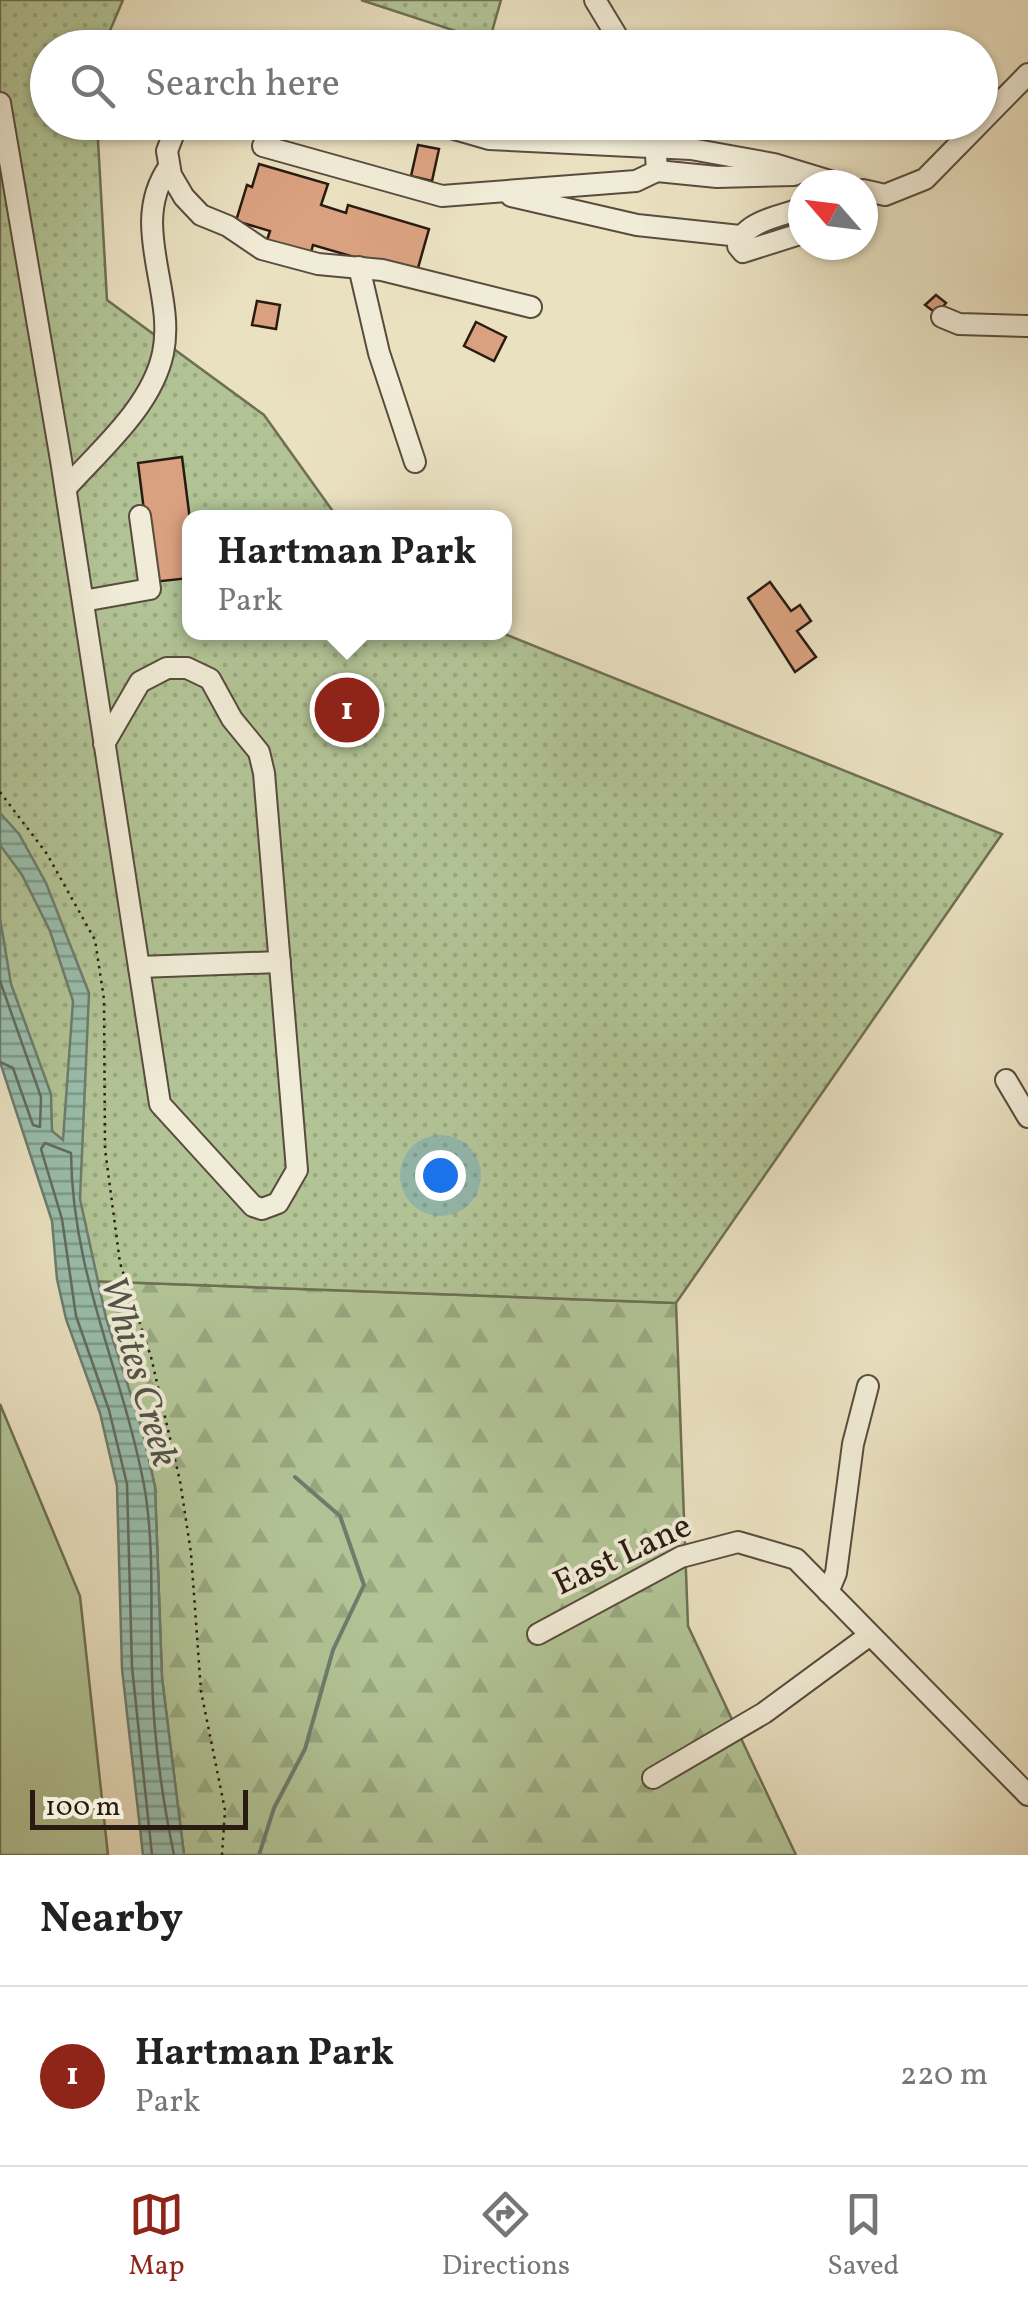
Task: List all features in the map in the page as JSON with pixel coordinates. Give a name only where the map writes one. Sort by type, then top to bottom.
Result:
[{"type":"street","points":[[595,0],[613,30]]},
{"type":"street","points":[[998,106],[1027,78]]},
{"type":"street","points":[[0,103],[66,488],[82,601],[138,967],[160,1104],[243,1198],[262,1209],[286,1196],[297,1170],[264,773],[259,752],[232,719],[210,679],[187,668],[153,673],[126,701],[104,744]]},
{"type":"street","points":[[171,140],[168,166],[184,198],[201,215],[228,226],[262,249],[318,264],[359,266],[531,307]]},
{"type":"street","points":[[517,140],[656,145],[744,157],[788,170]]},
{"type":"street","points":[[656,140],[657,171]]},
{"type":"street","points":[[878,199],[925,178],[964,140]]},
{"type":"street","points":[[263,146],[442,196],[505,194],[636,180],[657,171],[717,177],[788,174]]},
{"type":"street","points":[[66,488],[151,388],[163,355],[167,326],[153,248],[152,206],[158,182],[168,166]]},
{"type":"street","points":[[878,193],[885,195]]},
{"type":"street","points":[[505,194],[637,225],[740,236]]},
{"type":"street","points":[[788,213],[751,227],[740,236],[738,246],[743,252],[788,238]]},
{"type":"street","points":[[359,266],[379,353],[415,462]]},
{"type":"street","points":[[942,318],[960,324],[1028,326]]},
{"type":"street","points":[[82,601],[150,589],[140,516]]},
{"type":"street","points":[[138,967],[280,962]]},
{"type":"street","points":[[1006,1080],[1028,1117]]},
{"type":"street","points":[[868,1386],[853,1444],[836,1573],[828,1592],[1028,1795]]},
{"type":"street","name":"East Lane","points":[[538,1634],[680,1557],[738,1542],[796,1559],[828,1592]]},
{"type":"street","points":[[652,1778],[764,1713],[870,1634]]},
{"type":"path","points":[[0,792],[47,854],[95,940],[104,999],[105,1149],[120,1263],[151,1357],[180,1481],[192,1553],[201,1690],[225,1810],[222,1855]]},
{"type":"green space","points":[[0,0],[123,0],[110,30],[30,30],[30,140],[98,140],[107,300],[264,415],[332,510],[182,510],[182,640],[512,637],[1002,834],[676,1303],[89,1281],[0,959]]},
{"type":"green space","points":[[361,0],[501,0],[492,30],[452,30]]},
{"type":"green space","points":[[89,1281],[676,1303],[688,1626],[796,1855],[184,1855],[162,1678],[155,1487],[142,1429]]},
{"type":"green space","points":[[0,1404],[80,1596],[108,1855],[0,1855]]},
{"type":"water","points":[[0,813],[19,834],[46,883],[89,993],[80,1199],[106,1318],[142,1429],[155,1487],[162,1678],[184,1855],[143,1855],[122,1669],[117,1486],[100,1413],[66,1319],[57,1279],[52,1221],[0,1062],[0,918],[11,984],[51,1094],[52,1131],[63,1140],[73,1001],[50,931],[22,875],[0,845]]},
{"type":"building","points":[[418,145],[439,149],[432,181],[411,176]]},
{"type":"building","points":[[259,164],[328,184],[321,205],[346,213],[348,205],[429,229],[416,275],[313,245],[310,256],[266,243],[270,231],[236,221],[247,185],[252,187]]},
{"type":"building","points":[[936,295],[946,303],[937,314],[925,305]]},
{"type":"building","points":[[257,301],[280,305],[276,329],[252,325]]},
{"type":"building","points":[[476,322],[506,337],[494,361],[464,346]]},
{"type":"building","points":[[182,457],[189,510],[182,510],[182,579],[153,582],[138,463]]},
{"type":"building","points":[[770,582],[791,611],[800,605],[811,621],[797,631],[816,657],[795,672],[748,598]]},
{"type":"waterway","points":[[259,1855],[274,1808],[305,1749],[333,1650],[364,1585],[340,1516],[295,1477]]},
{"type":"place","name":"Hartman Park","points":[[347,710]]},
{"type":"water label","name":"Whites Creek","points":[[137,1372]]}]
